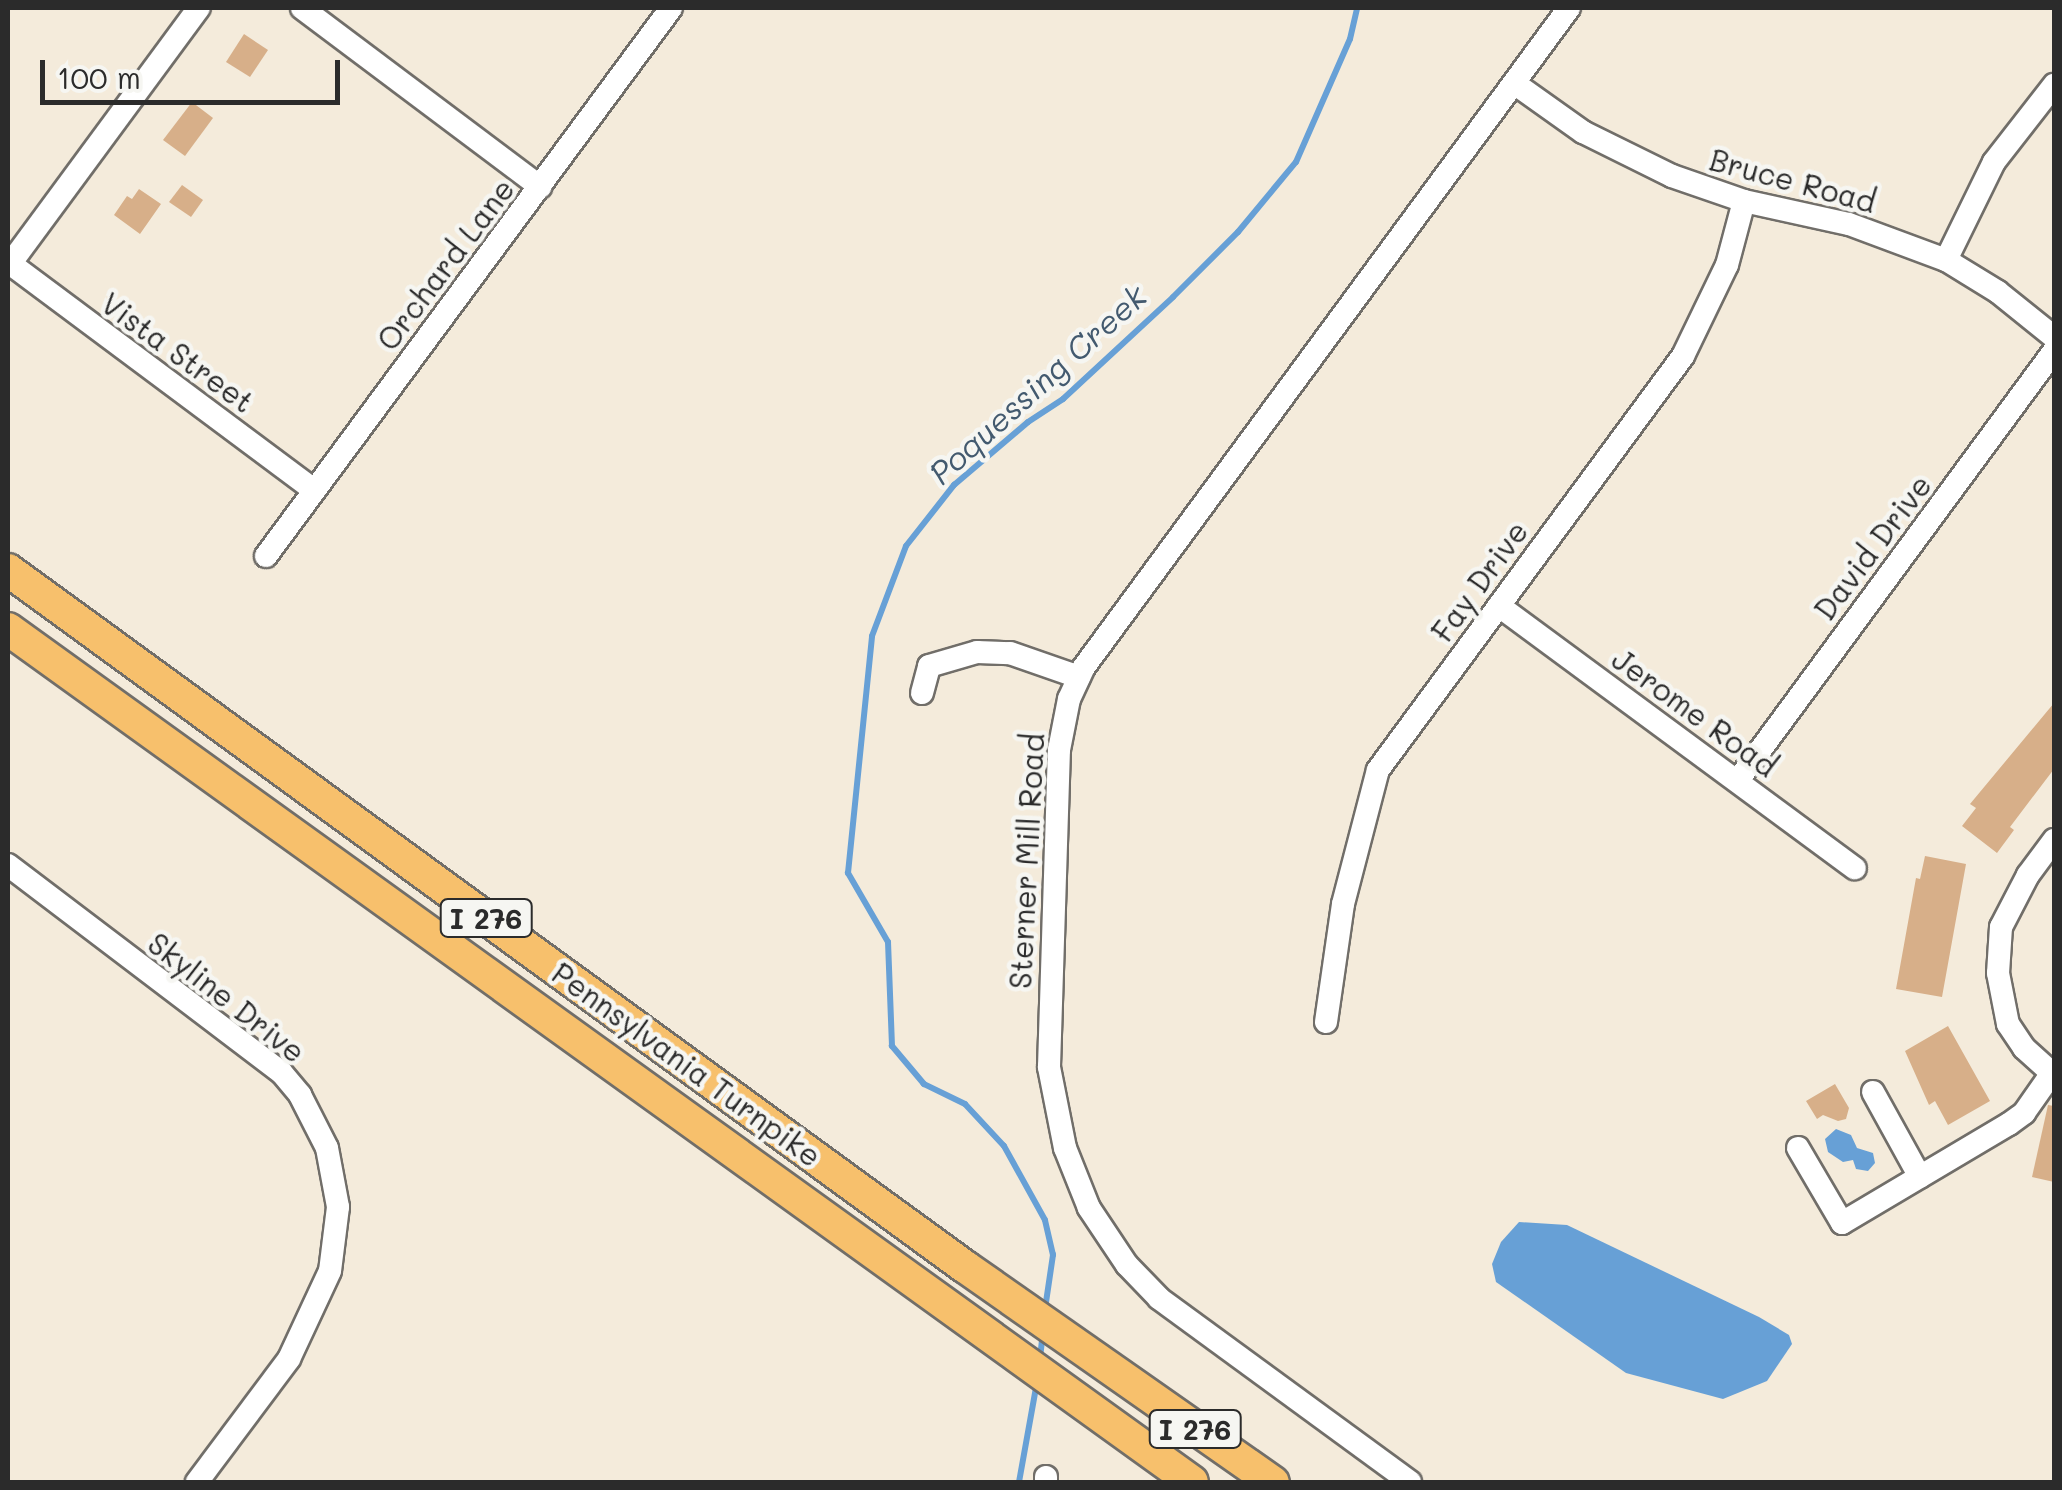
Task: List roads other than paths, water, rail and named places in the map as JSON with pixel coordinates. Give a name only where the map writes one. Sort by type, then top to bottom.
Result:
[{"type":"highway","name":"Pennsylvania Turnpike","points":[[8,570],[964,1266],[1272,1482]]},
{"type":"highway","name":"Pennsylvania Turnpike","points":[[8,628],[1192,1482]]},
{"type":"street","points":[[9,263],[199,8]]},
{"type":"street","points":[[302,8],[540,187]]},
{"type":"street","name":"Orchard Lane","points":[[266,556],[671,8]]},
{"type":"street","name":"Sterner Mill Road","points":[[1410,1482],[1160,1298],[1113,1247],[1074,1174],[1052,1094],[1048,1012],[1059,750],[1069,699],[1079,677],[1569,8]]},
{"type":"street","name":"Bruce Road","points":[[1514,83],[1600,142],[1700,187],[1848,224],[1946,260],[1998,292],[2054,337]]},
{"type":"street","points":[[1946,260],[1994,162],[2054,85]]},
{"type":"street","name":"Fay Drive","points":[[1326,1022],[1343,904],[1378,770],[1683,356],[1727,266],[1744,200]]},
{"type":"street","name":"Vista Street","points":[[9,263],[314,490]]},
{"type":"street","name":"David Drive","points":[[1739,779],[2054,351]]},
{"type":"street","name":"Jerome Road","points":[[1499,606],[1739,779],[1854,868]]},
{"type":"street","points":[[922,693],[929,666],[977,652],[1010,653],[1079,677]]},
{"type":"street","points":[[1798,1148],[1842,1223],[2024,1113],[2053,1074],[2024,1048],[2008,1024],[1998,973],[2001,927],[2028,875],[2054,840]]},
{"type":"street","name":"Skyline Drive","points":[[8,865],[281,1072],[307,1108],[327,1148],[338,1207],[330,1271],[288,1359],[196,1482]]},
{"type":"street","points":[[1874,1092],[1920,1177]]},
{"type":"water","points":[[1836,1129],[1851,1135],[1857,1148],[1873,1153],[1875,1163],[1868,1171],[1856,1169],[1853,1160],[1843,1162],[1828,1152],[1825,1139]]},
{"type":"water","points":[[1519,1222],[1567,1225],[1759,1317],[1789,1335],[1792,1344],[1767,1381],[1723,1399],[1626,1373],[1496,1282],[1492,1264],[1501,1242]]},
{"type":"waterway","name":"Poquessing Creek","points":[[1045,1309],[1053,1255],[1045,1220],[1004,1146],[965,1104],[924,1084],[892,1046],[888,942],[848,873],[872,636],[906,546],[954,485],[1028,422],[1063,399],[1173,297],[1238,232],[1296,162],[1350,39],[1357,8]]},
{"type":"waterway","name":"Poquessing Creek","points":[[1040,1359],[1043,1332]]},
{"type":"waterway","name":"Poquessing Creek","points":[[1019,1482],[1037,1382]]}]
